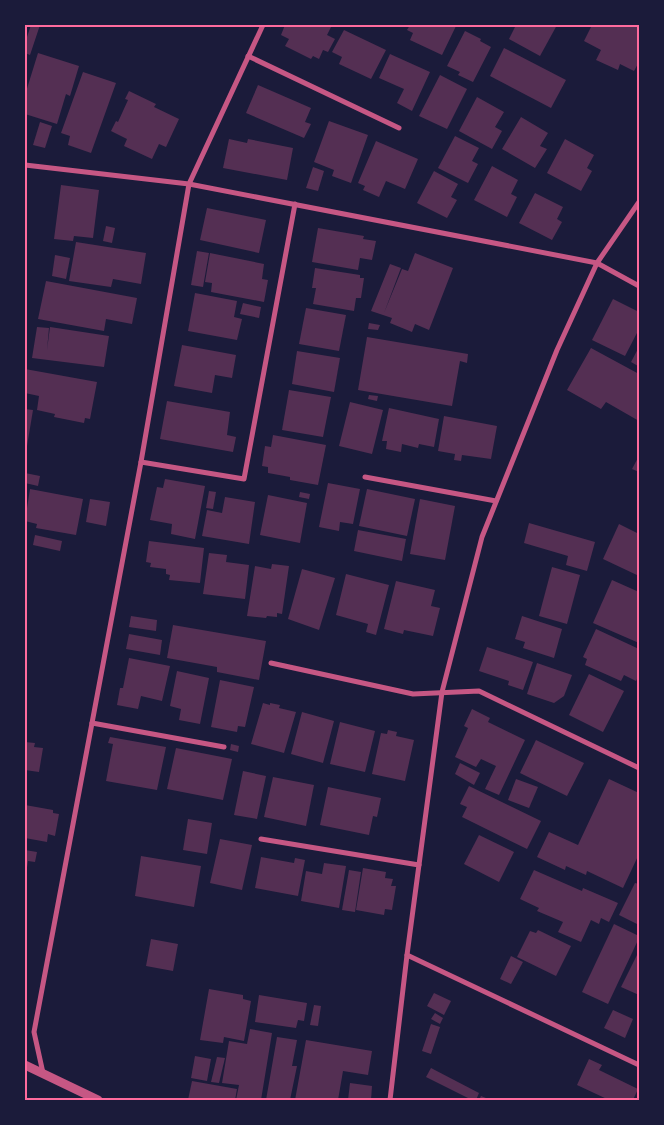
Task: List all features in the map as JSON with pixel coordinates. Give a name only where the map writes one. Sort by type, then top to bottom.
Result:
[{"type":"street","points":[[43,1074],[34,1032],[141,462],[189,184],[263,25]]},
{"type":"street","points":[[248,56],[399,128]]},
{"type":"street","points":[[25,165],[189,184],[597,263],[639,286]]},
{"type":"street","points":[[390,1100],[442,692],[482,538],[557,350],[597,263],[639,202]]},
{"type":"street","points":[[141,462],[244,479],[295,204]]},
{"type":"street","points":[[365,476],[496,501]]},
{"type":"street","points":[[271,663],[413,694],[478,691],[639,768]]},
{"type":"street","points":[[92,723],[224,747]]},
{"type":"street","points":[[261,839],[419,865]]},
{"type":"street","points":[[407,955],[639,1065]]},
{"type":"street","points":[[25,1065],[98,1100]]},
{"type":"building","points":[[31,25],[40,25],[30,55],[25,53],[25,43]]},
{"type":"building","points":[[285,25],[332,25],[327,35],[335,39],[328,52],[323,50],[319,59],[313,56],[311,59],[285,46],[289,39],[281,35]]},
{"type":"building","points":[[410,25],[456,26],[442,55],[410,40],[413,33],[407,30]]},
{"type":"building","points":[[516,25],[557,25],[540,56],[509,39]]},
{"type":"building","points":[[592,25],[639,25],[639,62],[634,71],[620,64],[618,70],[596,60],[601,50],[584,41]]},
{"type":"building","points":[[344,30],[386,50],[371,79],[339,64],[342,57],[332,52]]},
{"type":"building","points":[[465,31],[481,39],[480,41],[491,47],[473,82],[458,75],[460,72],[447,66]]},
{"type":"building","points":[[504,48],[566,80],[551,108],[490,76]]},
{"type":"building","points":[[38,53],[79,66],[70,96],[66,94],[57,124],[25,114],[25,95]]},
{"type":"building","points":[[390,54],[430,72],[412,111],[397,103],[404,89],[379,78]]},
{"type":"building","points":[[83,72],[116,83],[91,153],[68,145],[70,136],[61,133]]},
{"type":"building","points":[[440,75],[467,89],[447,129],[419,116]]},
{"type":"building","points":[[258,85],[311,108],[305,122],[311,124],[304,138],[246,113]]},
{"type":"building","points":[[129,91],[156,104],[154,107],[179,119],[166,147],[159,144],[152,159],[124,146],[127,139],[111,131],[116,121],[118,122],[128,100],[125,99]]},
{"type":"building","points":[[477,97],[504,112],[495,127],[502,131],[492,149],[459,131]]},
{"type":"building","points":[[521,117],[548,133],[540,146],[547,149],[535,168],[502,149]]},
{"type":"building","points":[[329,121],[368,135],[351,183],[332,176],[334,170],[314,162]]},
{"type":"building","points":[[40,122],[52,126],[45,148],[33,145]]},
{"type":"building","points":[[455,136],[479,148],[472,161],[478,164],[468,183],[438,168]]},
{"type":"building","points":[[229,139],[247,143],[248,139],[293,148],[287,180],[223,168]]},
{"type":"building","points":[[565,139],[594,155],[587,168],[592,171],[581,191],[547,173]]},
{"type":"building","points":[[376,141],[418,159],[405,189],[386,181],[379,197],[363,190],[365,186],[358,183]]},
{"type":"building","points":[[492,166],[518,180],[511,194],[517,197],[507,217],[474,200]]},
{"type":"building","points":[[313,167],[324,171],[318,191],[306,188]]},
{"type":"building","points":[[434,171],[458,184],[451,197],[457,200],[447,218],[417,203]]},
{"type":"building","points":[[61,185],[99,190],[93,238],[74,236],[73,241],[54,239]]},
{"type":"building","points":[[535,193],[563,207],[557,219],[562,222],[552,240],[519,223]]},
{"type":"building","points":[[207,208],[266,220],[259,253],[200,240]]},
{"type":"building","points":[[106,226],[115,228],[112,243],[103,241]]},
{"type":"building","points":[[318,228],[364,236],[363,239],[376,241],[372,260],[360,258],[358,270],[312,262]]},
{"type":"building","points":[[76,242],[146,253],[141,284],[113,279],[111,287],[69,281]]},
{"type":"building","points":[[197,251],[209,253],[203,287],[191,285]]},
{"type":"building","points":[[210,253],[264,264],[262,279],[268,280],[264,302],[211,292],[212,283],[205,282]]},
{"type":"building","points":[[415,253],[453,268],[429,330],[415,324],[412,332],[390,323],[392,318],[371,311],[390,264],[401,268],[384,313],[402,269],[408,271]]},
{"type":"building","points":[[55,255],[70,258],[66,279],[52,276]]},
{"type":"building","points":[[315,268],[360,275],[360,278],[364,278],[361,298],[356,298],[354,311],[313,304],[316,288],[312,288]]},
{"type":"building","points":[[46,281],[137,298],[132,324],[106,319],[104,331],[38,319]]},
{"type":"building","points":[[195,293],[237,301],[234,317],[242,319],[237,340],[188,331]]},
{"type":"building","points":[[613,299],[639,312],[639,329],[625,356],[592,340]]},
{"type":"building","points":[[243,303],[261,307],[259,318],[240,314]]},
{"type":"building","points":[[306,308],[346,315],[339,351],[299,344]]},
{"type":"building","points":[[369,323],[380,325],[378,330],[368,329]]},
{"type":"building","points":[[37,327],[49,328],[47,350],[50,327],[109,336],[104,367],[32,358]]},
{"type":"building","points":[[367,337],[468,354],[467,363],[460,361],[452,406],[358,390]]},
{"type":"building","points":[[182,345],[236,355],[232,378],[215,375],[212,393],[174,386]]},
{"type":"building","points":[[639,347],[639,364],[638,366],[631,362]]},
{"type":"building","points":[[591,348],[639,374],[639,421],[606,402],[601,409],[567,390]]},
{"type":"building","points":[[297,351],[340,358],[334,392],[292,384]]},
{"type":"building","points":[[25,369],[97,382],[90,419],[85,418],[84,423],[54,417],[55,414],[37,410],[39,396],[25,393]]},
{"type":"building","points":[[289,390],[331,397],[323,437],[282,430]]},
{"type":"building","points":[[369,395],[378,396],[377,401],[368,399]]},
{"type":"building","points":[[167,401],[230,412],[227,435],[236,437],[233,452],[160,439]]},
{"type":"building","points":[[350,402],[383,410],[372,454],[339,446]]},
{"type":"building","points":[[389,408],[439,419],[434,447],[419,444],[418,448],[402,444],[401,452],[386,449],[387,441],[382,441]]},
{"type":"building","points":[[25,409],[33,410],[27,446],[25,445]]},
{"type":"building","points":[[444,416],[497,426],[491,459],[462,455],[461,461],[454,460],[455,454],[438,451]]},
{"type":"building","points":[[273,435],[326,445],[318,485],[290,480],[290,477],[268,473],[268,467],[262,466],[265,446],[271,447]]},
{"type":"building","points":[[639,456],[639,472],[632,469]]},
{"type":"building","points":[[25,473],[40,476],[38,486],[25,483]]},
{"type":"building","points":[[165,479],[205,486],[195,539],[171,534],[172,524],[150,520],[157,487],[163,488]]},
{"type":"building","points":[[328,483],[360,489],[353,524],[340,522],[339,531],[319,527]]},
{"type":"building","points":[[30,489],[83,499],[76,535],[36,528],[37,524],[25,521]]},
{"type":"building","points":[[367,489],[415,499],[407,536],[359,526]]},
{"type":"building","points":[[209,491],[216,492],[213,509],[206,508]]},
{"type":"building","points":[[300,492],[310,494],[309,499],[299,497]]},
{"type":"building","points":[[268,495],[307,503],[300,543],[260,535]]},
{"type":"building","points":[[225,497],[255,502],[249,544],[202,536],[207,510],[222,513]]},
{"type":"building","points":[[90,499],[110,502],[106,526],[86,522]]},
{"type":"building","points":[[420,499],[455,506],[445,560],[410,554]]},
{"type":"building","points":[[529,523],[595,542],[587,571],[566,565],[568,556],[524,543]]},
{"type":"building","points":[[619,524],[639,534],[639,576],[603,559]]},
{"type":"building","points":[[358,530],[406,539],[402,561],[354,551]]},
{"type":"building","points":[[35,535],[62,541],[60,551],[33,545]]},
{"type":"building","points":[[149,541],[204,548],[200,583],[169,580],[170,575],[166,574],[166,569],[150,567],[151,563],[146,562]]},
{"type":"building","points":[[209,553],[227,555],[226,562],[249,565],[245,599],[203,594]]},
{"type":"building","points":[[272,564],[289,566],[282,614],[277,613],[277,617],[267,616],[266,618],[247,616],[255,566],[271,569]]},
{"type":"building","points":[[552,567],[580,575],[567,624],[539,616]]},
{"type":"building","points":[[302,569],[335,578],[319,630],[288,619]]},
{"type":"building","points":[[346,574],[389,585],[376,635],[366,632],[368,624],[336,615]]},
{"type":"building","points":[[612,580],[639,592],[639,643],[593,623]]},
{"type":"building","points":[[396,581],[435,590],[431,606],[440,608],[433,636],[404,630],[403,634],[384,629]]},
{"type":"building","points":[[131,616],[157,620],[156,631],[129,627]]},
{"type":"building","points":[[522,616],[562,629],[554,658],[523,648],[525,642],[515,639]]},
{"type":"building","points":[[173,625],[266,641],[259,680],[217,672],[217,667],[167,658]]},
{"type":"building","points":[[596,629],[639,649],[639,675],[636,681],[624,675],[621,681],[585,665],[587,659],[583,657]]},
{"type":"building","points":[[129,634],[162,640],[160,655],[126,649]]},
{"type":"building","points":[[487,647],[533,662],[523,690],[508,685],[509,681],[479,671]]},
{"type":"building","points":[[129,658],[170,666],[162,701],[141,696],[138,709],[117,705],[120,688],[123,688]]},
{"type":"building","points":[[537,663],[572,675],[564,696],[554,703],[527,694]]},
{"type":"building","points":[[177,671],[209,678],[200,724],[179,720],[181,709],[170,706]]},
{"type":"building","points":[[589,674],[624,691],[603,732],[569,715]]},
{"type":"building","points":[[220,680],[254,687],[245,727],[238,726],[237,732],[211,727]]},
{"type":"building","points":[[263,703],[280,705],[279,708],[296,712],[284,753],[251,744]]},
{"type":"building","points":[[472,709],[490,718],[488,722],[525,740],[499,795],[485,789],[496,766],[481,759],[476,767],[455,757],[468,728],[464,726]]},
{"type":"building","points":[[302,712],[334,721],[323,763],[291,754]]},
{"type":"building","points":[[340,722],[375,731],[365,772],[330,764]]},
{"type":"building","points":[[388,730],[397,732],[396,736],[414,740],[405,781],[372,774],[381,733],[387,734]]},
{"type":"building","points":[[110,737],[166,747],[157,790],[106,781],[113,744],[108,743]]},
{"type":"building","points":[[536,740],[584,763],[567,796],[520,773]]},
{"type":"building","points":[[25,742],[35,743],[34,747],[43,748],[39,772],[25,770]]},
{"type":"building","points":[[231,744],[239,746],[238,752],[230,750]]},
{"type":"building","points":[[176,748],[232,759],[223,800],[167,789]]},
{"type":"building","points":[[460,763],[480,773],[474,785],[455,774]]},
{"type":"building","points":[[243,771],[266,776],[257,819],[234,815]]},
{"type":"building","points":[[273,777],[314,785],[306,826],[264,817]]},
{"type":"building","points":[[516,779],[538,787],[529,808],[508,800]]},
{"type":"building","points":[[609,779],[639,793],[639,854],[623,888],[587,871],[586,875],[566,866],[565,870],[537,857],[549,832],[578,845]]},
{"type":"building","points":[[469,786],[541,821],[527,849],[462,817],[467,807],[460,804]]},
{"type":"building","points":[[328,787],[381,798],[377,817],[373,816],[369,835],[320,825]]},
{"type":"building","points":[[25,805],[53,810],[53,813],[59,814],[55,836],[48,834],[47,842],[25,838]]},
{"type":"building","points":[[188,819],[212,823],[207,854],[183,850]]},
{"type":"building","points":[[479,835],[514,852],[499,882],[464,864]]},
{"type":"building","points":[[220,839],[252,845],[242,890],[210,883]]},
{"type":"building","points":[[25,850],[37,852],[35,862],[28,861],[26,874]]},
{"type":"building","points":[[141,856],[201,866],[194,907],[135,896]]},
{"type":"building","points":[[261,857],[294,863],[295,858],[305,860],[298,896],[255,888]]},
{"type":"building","points":[[324,863],[346,866],[339,908],[301,901],[306,871],[322,874]]},
{"type":"building","points":[[363,868],[386,872],[385,878],[393,879],[391,886],[396,886],[392,910],[385,909],[384,915],[356,910]]},
{"type":"building","points":[[349,870],[361,872],[355,912],[342,910]]},
{"type":"building","points":[[534,870],[582,891],[583,888],[618,903],[609,922],[601,918],[599,924],[591,920],[581,942],[558,932],[563,922],[537,911],[539,908],[520,899]]},
{"type":"building","points":[[635,883],[639,884],[639,925],[619,915]]},
{"type":"building","points":[[614,924],[639,936],[639,938],[608,1004],[582,992]]},
{"type":"building","points":[[538,930],[571,946],[556,976],[517,957],[530,931],[536,933]]},
{"type":"building","points":[[151,939],[178,944],[173,971],[146,966]]},
{"type":"building","points":[[639,951],[639,995],[621,987]]},
{"type":"building","points":[[511,956],[523,962],[511,984],[500,979]]},
{"type":"building","points":[[209,989],[243,995],[243,999],[251,1001],[244,1041],[224,1037],[223,1043],[200,1040]]},
{"type":"building","points":[[434,993],[451,1001],[444,1015],[427,1006]]},
{"type":"building","points":[[259,995],[307,1003],[304,1021],[298,1020],[296,1028],[255,1022]]},
{"type":"building","points":[[314,1005],[321,1006],[318,1026],[310,1025]]},
{"type":"building","points":[[613,1010],[633,1019],[625,1038],[604,1028]]},
{"type":"building","points":[[435,1013],[443,1018],[440,1024],[431,1019]]},
{"type":"building","points":[[431,1024],[440,1027],[431,1054],[422,1051]]},
{"type":"building","points":[[250,1029],[272,1033],[261,1100],[236,1100],[239,1085],[222,1083],[229,1041],[247,1044]]},
{"type":"building","points":[[277,1037],[297,1040],[292,1066],[297,1066],[290,1100],[266,1100]]},
{"type":"building","points":[[306,1040],[372,1051],[368,1075],[343,1071],[338,1100],[295,1100]]},
{"type":"building","points":[[195,1056],[211,1059],[207,1081],[191,1078]]},
{"type":"building","points":[[217,1057],[225,1058],[219,1083],[211,1082]]},
{"type":"building","points":[[589,1059],[602,1065],[599,1070],[638,1089],[633,1100],[609,1100],[577,1085]]},
{"type":"building","points":[[431,1068],[479,1093],[476,1100],[472,1100],[426,1077]]},
{"type":"building","points":[[192,1081],[237,1089],[235,1100],[188,1100]]},
{"type":"building","points":[[350,1083],[372,1086],[371,1100],[348,1100]]},
{"type":"building","points":[[481,1096],[491,1100],[479,1100]]}]
